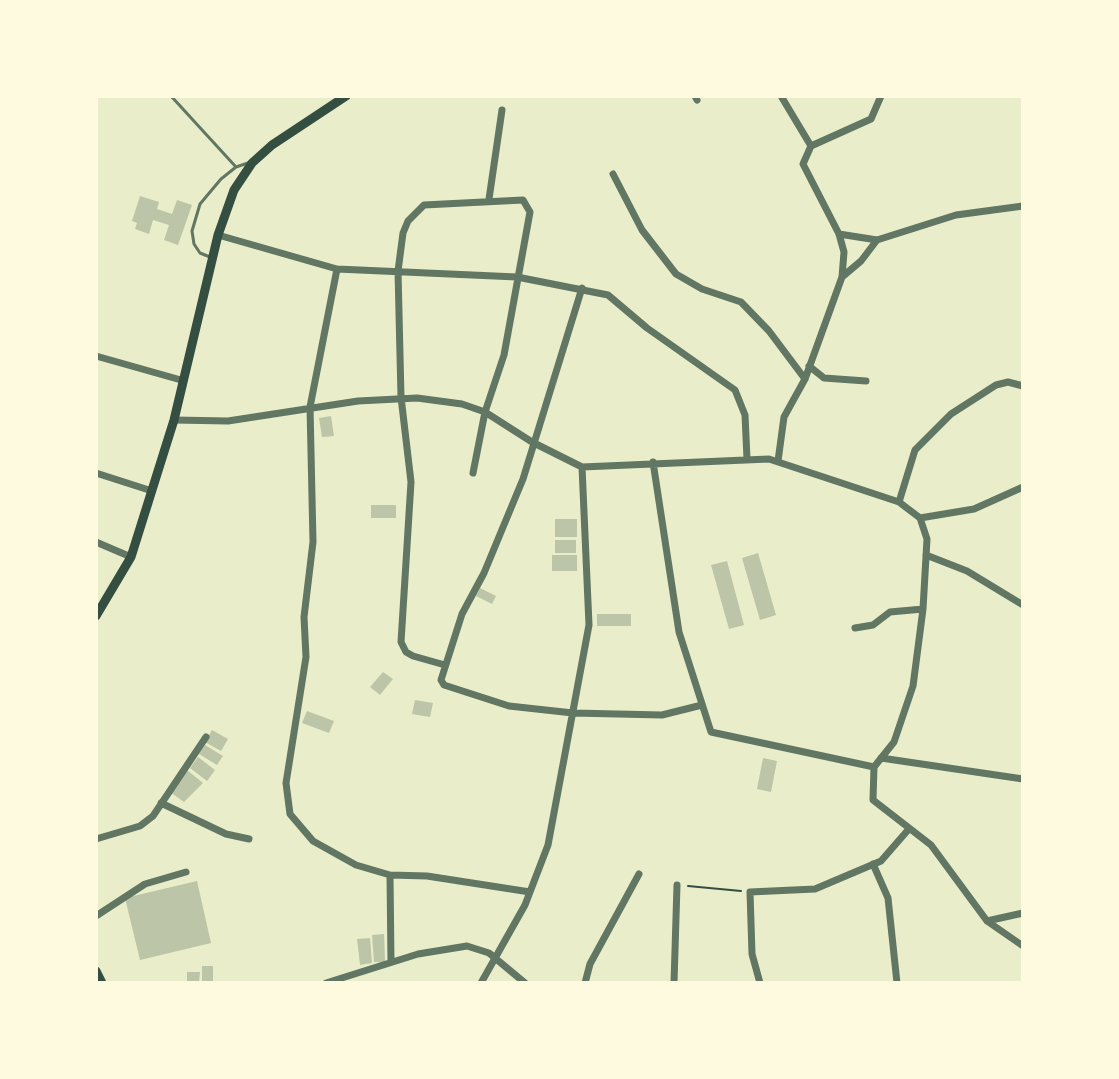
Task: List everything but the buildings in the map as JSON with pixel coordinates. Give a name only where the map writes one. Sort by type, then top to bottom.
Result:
[{"type":"main road","points":[[96,616],[131,557],[174,420],[181,380],[218,235],[234,190],[252,163],[346,96]]},
{"type":"main road","points":[[96,971],[102,983]]},
{"type":"street","points":[[781,96],[811,146]]},
{"type":"street","points":[[778,461],[784,417],[805,379],[842,277],[844,252],[839,234],[803,164],[811,146],[871,119],[880,97]]},
{"type":"street","points":[[489,199],[502,110]]},
{"type":"street","points":[[613,174],[642,230],[676,274],[702,289],[741,302],[769,331],[805,379]]},
{"type":"street","points":[[445,665],[413,656],[406,652],[401,642],[411,482],[401,397],[398,271],[403,233],[408,221],[424,205],[489,199],[523,200],[530,212],[504,355],[485,412],[473,473]]},
{"type":"street","points":[[839,234],[877,240],[956,215],[1023,206]]},
{"type":"street","points":[[218,235],[337,269],[517,277],[582,288],[615,299],[647,328],[735,390],[745,415],[747,459]]},
{"type":"street","points":[[842,277],[861,261],[877,240]]},
{"type":"street","points":[[337,269],[310,407],[313,542],[304,617],[306,657],[286,783],[290,814],[313,841],[356,865],[390,875],[427,876],[530,892]]},
{"type":"street","points":[[582,288],[509,516],[462,614],[441,675],[444,685],[509,706],[573,713],[662,715],[702,705]]},
{"type":"street","points":[[96,356],[181,380]]},
{"type":"street","points":[[809,366],[824,378],[866,381]]},
{"type":"street","points":[[899,502],[915,450],[951,414],[996,385],[1008,382],[1023,386]]},
{"type":"street","points":[[174,420],[228,421],[310,407],[401,397],[462,404],[485,412],[532,442],[582,467],[747,459],[778,461],[899,502],[920,518],[927,539],[923,609],[913,686],[894,742],[874,767],[873,800],[931,845],[987,921],[1023,946]]},
{"type":"street","points":[[653,462],[679,632],[713,734],[874,767]]},
{"type":"street","points":[[481,983],[530,892],[548,845],[589,625],[582,467]]},
{"type":"street","points":[[96,473],[152,491]]},
{"type":"street","points":[[920,518],[974,509],[1023,487]]},
{"type":"street","points":[[96,542],[131,557]]},
{"type":"street","points":[[926,555],[967,571],[1023,605]]},
{"type":"street","points":[[855,628],[873,625],[890,612],[923,609]]},
{"type":"street","points":[[96,839],[140,826],[153,816],[206,737]]},
{"type":"street","points":[[881,758],[1023,779]]},
{"type":"street","points":[[161,803],[226,834],[249,839]]},
{"type":"street","points":[[760,983],[752,954],[750,892],[815,889],[881,861],[908,830]]},
{"type":"street","points":[[873,864],[888,898],[897,983]]},
{"type":"street","points":[[96,916],[145,884],[186,872]]},
{"type":"street","points":[[585,983],[590,964],[639,874]]},
{"type":"street","points":[[390,875],[391,962]]},
{"type":"street","points":[[674,983],[677,885]]},
{"type":"street","points":[[987,921],[1023,913]]},
{"type":"street","points":[[326,983],[418,954],[467,946],[489,953],[525,983]]},
{"type":"lane","points":[[171,96],[236,167]]},
{"type":"lane","points":[[212,258],[200,253],[194,244],[195,217],[200,204],[236,167],[252,163]]},
{"type":"path","points":[[677,885],[750,892]]}]
